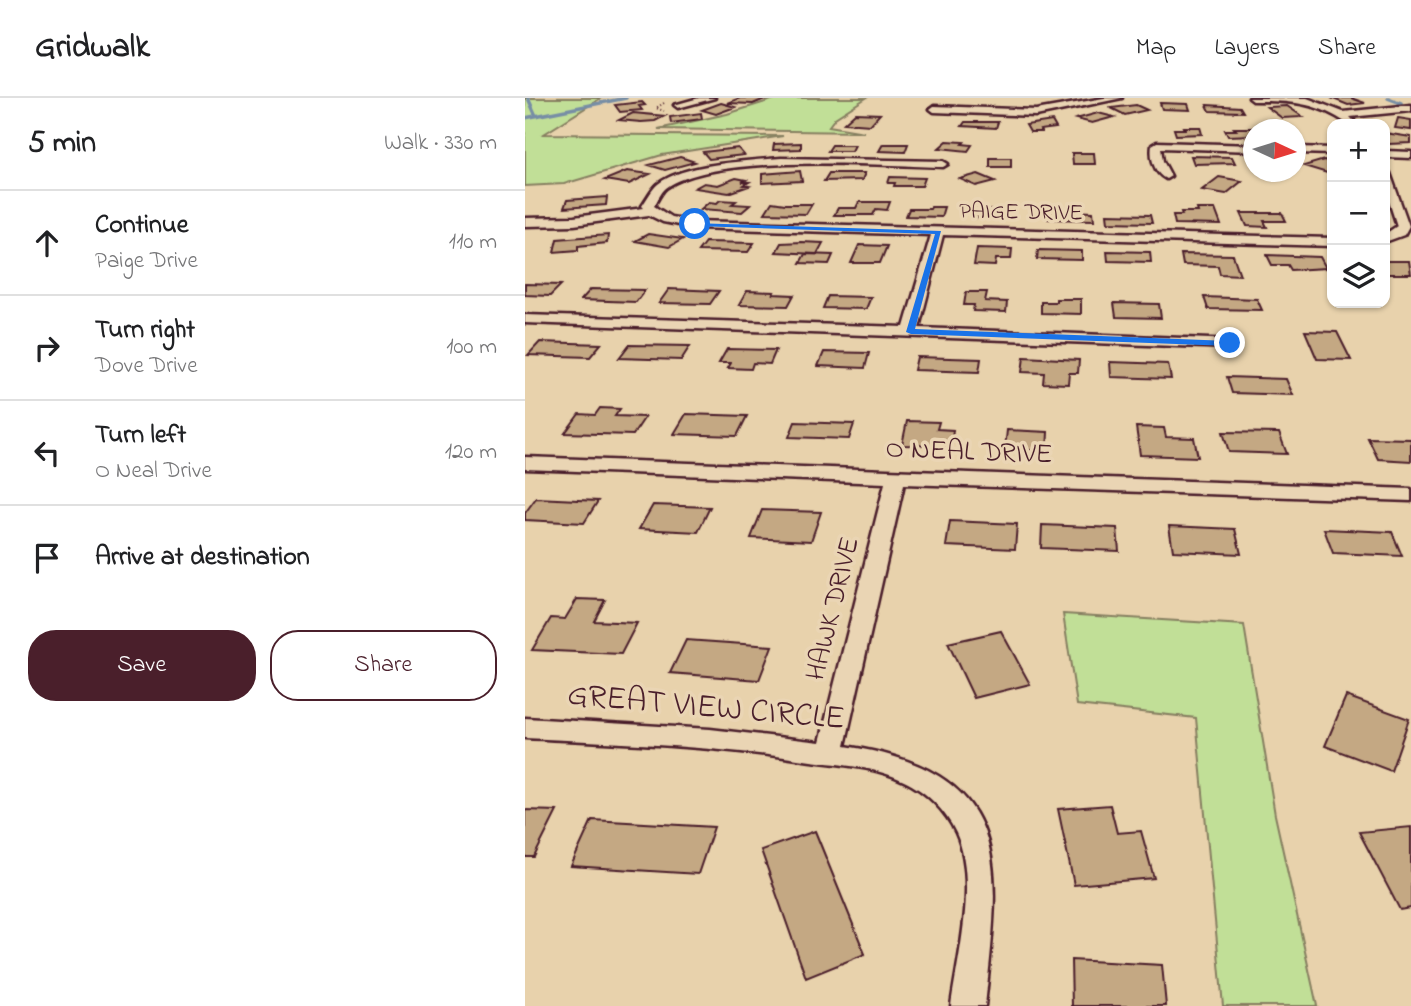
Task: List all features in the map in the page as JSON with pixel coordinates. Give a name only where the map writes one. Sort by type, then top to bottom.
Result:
[{"type":"street","points":[[678,106],[711,98]]},
{"type":"street","points":[[934,109],[1036,113],[1118,98]]},
{"type":"street","points":[[1253,98],[1300,99],[1346,119]]},
{"type":"street","points":[[1342,115],[1411,108]]},
{"type":"street","points":[[1166,176],[1157,164],[1157,145],[1243,148]]},
{"type":"street","points":[[1306,150],[1327,151]]},
{"type":"street","points":[[1390,153],[1411,155]]},
{"type":"street","name":"PAIGE DRIVE","points":[[943,164],[782,160],[728,165],[690,174],[664,185],[649,198],[648,206],[651,211],[679,222],[711,225],[1327,242]]},
{"type":"street","points":[[1390,188],[1403,226],[1400,232],[1390,237]]},
{"type":"street","points":[[525,222],[575,221],[651,211]]},
{"type":"street","points":[[911,332],[939,232]]},
{"type":"street","points":[[525,319],[1230,343]]},
{"type":"street","name":"O NEAL DRIVE","points":[[525,463],[1411,495]]},
{"type":"street","name":"HAWK DRIVE","points":[[830,753],[896,478]]},
{"type":"street","name":"GREAT VIEW CIRCLE","points":[[525,728],[768,743],[866,758],[915,774],[941,792],[964,821],[977,852],[979,890],[968,1006]]},
{"type":"green space","points":[[525,98],[601,98],[544,134],[783,136],[662,155],[564,184],[525,186]]},
{"type":"green space","points":[[778,98],[866,98],[835,118],[829,126],[864,132],[658,129],[727,114]]},
{"type":"green space","points":[[1063,614],[1244,625],[1275,815],[1317,1006],[1223,1006],[1196,718],[1077,705]]},
{"type":"building","points":[[740,98],[767,98],[753,104],[727,103]]},
{"type":"building","points":[[1331,98],[1351,98],[1365,103],[1348,105]]},
{"type":"building","points":[[642,102],[645,105],[639,106],[642,110],[620,112],[615,105]]},
{"type":"building","points":[[721,103],[735,107],[716,114],[702,110]]},
{"type":"building","points":[[1160,103],[1188,104],[1190,110],[1162,109]]},
{"type":"building","points":[[1136,105],[1147,110],[1125,115],[1111,108]]},
{"type":"building","points":[[1207,105],[1240,107],[1243,112],[1210,111]]},
{"type":"building","points":[[1287,106],[1303,117],[1282,118],[1267,107]]},
{"type":"building","points":[[633,113],[665,116],[655,121],[619,120]]},
{"type":"building","points":[[701,113],[702,119],[671,123],[670,117]]},
{"type":"building","points":[[855,113],[880,114],[870,125],[844,123]]},
{"type":"building","points":[[1098,113],[1114,117],[1092,123],[1076,119]]},
{"type":"building","points":[[1398,118],[1411,120],[1411,130],[1395,128]]},
{"type":"building","points":[[1052,121],[1056,128],[1040,130],[1041,132],[1030,132],[1026,125]]},
{"type":"building","points":[[965,122],[998,122],[996,128],[962,126]]},
{"type":"building","points":[[1184,127],[1200,127],[1202,134],[1176,135],[1174,129],[1185,129]]},
{"type":"building","points":[[1234,128],[1243,128],[1243,135],[1228,136],[1225,130],[1236,130]]},
{"type":"building","points":[[1390,134],[1411,137],[1411,143],[1390,144]]},
{"type":"building","points":[[947,141],[972,145],[968,151],[939,148]]},
{"type":"building","points":[[801,143],[801,149],[773,150],[774,144]]},
{"type":"building","points":[[883,144],[908,144],[905,152],[879,151]]},
{"type":"building","points":[[832,145],[855,145],[852,151],[828,151]]},
{"type":"building","points":[[738,148],[744,155],[709,159],[703,152]]},
{"type":"building","points":[[1072,153],[1094,153],[1095,164],[1073,164]]},
{"type":"building","points":[[1191,156],[1232,157],[1235,163],[1194,164]]},
{"type":"building","points":[[680,157],[695,162],[665,170],[649,165]]},
{"type":"building","points":[[990,158],[1011,158],[1011,167],[990,167]]},
{"type":"building","points":[[1324,160],[1327,161],[1327,173],[1306,167]]},
{"type":"building","points":[[627,171],[650,174],[629,184],[605,180]]},
{"type":"building","points":[[800,171],[802,181],[762,183],[762,174]]},
{"type":"building","points":[[829,173],[865,173],[862,180],[824,181]]},
{"type":"building","points":[[978,174],[995,181],[976,186],[960,179]]},
{"type":"building","points":[[890,177],[925,178],[922,186],[894,186],[895,183],[888,183]]},
{"type":"building","points":[[1219,177],[1242,181],[1226,194],[1202,190]]},
{"type":"building","points":[[736,178],[746,180],[742,182],[749,182],[744,185],[749,186],[729,193],[695,188],[704,183],[718,185]]},
{"type":"building","points":[[607,197],[606,205],[564,208],[567,200]]},
{"type":"building","points":[[720,200],[750,205],[742,212],[701,209],[709,202],[717,203]]},
{"type":"building","points":[[772,202],[812,204],[806,214],[765,213]]},
{"type":"building","points":[[859,202],[890,202],[887,210],[876,209],[873,215],[834,215],[838,208],[856,208]]},
{"type":"building","points":[[944,207],[941,217],[906,216],[909,209]]},
{"type":"building","points":[[1197,209],[1215,209],[1221,225],[1175,224],[1173,215],[1198,212]]},
{"type":"building","points":[[973,210],[1009,211],[1008,219],[972,218]]},
{"type":"building","points":[[1048,210],[1093,212],[1094,220],[1048,219]]},
{"type":"building","points":[[1241,213],[1282,213],[1286,221],[1264,221],[1267,227],[1247,226]]},
{"type":"building","points":[[1107,214],[1150,215],[1152,223],[1108,222]]},
{"type":"building","points":[[648,234],[683,239],[669,247],[635,241]]},
{"type":"building","points":[[608,235],[607,243],[554,252],[557,239]]},
{"type":"building","points":[[705,242],[754,243],[748,252],[698,251]]},
{"type":"building","points":[[781,243],[823,243],[817,254],[776,252]]},
{"type":"building","points":[[859,245],[887,246],[880,263],[851,263]]},
{"type":"building","points":[[977,248],[1012,249],[1011,259],[996,259],[995,266],[974,265]]},
{"type":"building","points":[[1038,250],[1082,251],[1082,260],[1037,259]]},
{"type":"building","points":[[1107,251],[1150,252],[1151,262],[1108,261]]},
{"type":"building","points":[[805,254],[833,255],[829,264],[800,263]]},
{"type":"building","points":[[1181,254],[1233,255],[1240,275],[1220,274],[1218,266],[1183,265]]},
{"type":"building","points":[[1267,255],[1320,257],[1326,268],[1291,270],[1288,265],[1272,265]]},
{"type":"building","points":[[1390,261],[1409,261],[1411,274],[1390,274]]},
{"type":"building","points":[[525,284],[561,285],[550,296],[525,295]]},
{"type":"building","points":[[591,289],[645,290],[636,302],[581,300]]},
{"type":"building","points":[[669,289],[719,291],[710,304],[659,303]]},
{"type":"building","points":[[747,291],[794,295],[788,306],[739,305]]},
{"type":"building","points":[[966,292],[987,292],[985,301],[1007,302],[1006,312],[973,311],[974,305],[964,305]]},
{"type":"building","points":[[828,296],[871,297],[866,309],[823,308]]},
{"type":"building","points":[[1204,297],[1257,299],[1262,310],[1208,309]]},
{"type":"building","points":[[1056,299],[1081,299],[1081,314],[1041,313],[1041,302],[1056,302]]},
{"type":"building","points":[[1114,303],[1159,304],[1161,318],[1116,317]]},
{"type":"building","points":[[1305,331],[1337,332],[1351,360],[1317,359]]},
{"type":"building","points":[[540,342],[601,344],[590,357],[528,355]]},
{"type":"building","points":[[629,345],[690,346],[681,360],[619,358]]},
{"type":"building","points":[[727,349],[776,350],[770,364],[753,363],[751,369],[728,368],[731,363],[719,363]]},
{"type":"building","points":[[824,352],[869,353],[865,368],[818,366]]},
{"type":"building","points":[[917,357],[981,359],[979,372],[914,370]]},
{"type":"building","points":[[1024,357],[1079,360],[1078,373],[1069,373],[1068,384],[1043,383],[1044,373],[1022,372]]},
{"type":"building","points":[[1110,362],[1168,364],[1171,379],[1111,377]]},
{"type":"building","points":[[1227,377],[1286,379],[1293,395],[1232,393]]},
{"type":"building","points":[[600,408],[620,409],[615,416],[645,417],[633,435],[565,433],[579,414],[595,415]]},
{"type":"building","points":[[686,414],[747,416],[737,436],[674,434]]},
{"type":"building","points":[[907,421],[939,422],[937,429],[953,430],[951,446],[902,445]]},
{"type":"building","points":[[795,422],[854,424],[849,439],[789,437]]},
{"type":"building","points":[[1136,427],[1164,428],[1166,437],[1194,438],[1198,457],[1140,455]]},
{"type":"building","points":[[1007,430],[1048,432],[1047,451],[1005,449]]},
{"type":"building","points":[[1223,432],[1279,433],[1287,454],[1229,452]]},
{"type":"building","points":[[1368,438],[1411,439],[1411,461],[1378,459]]},
{"type":"building","points":[[536,498],[598,501],[584,523],[525,520],[525,513]]},
{"type":"building","points":[[653,505],[710,507],[698,532],[639,529]]},
{"type":"building","points":[[762,510],[821,512],[811,541],[751,538]]},
{"type":"building","points":[[950,521],[1017,524],[1015,549],[946,546]]},
{"type":"building","points":[[1042,525],[1117,528],[1119,551],[1041,548]]},
{"type":"building","points":[[1169,526],[1235,529],[1241,554],[1173,551]]},
{"type":"building","points":[[1324,529],[1392,532],[1402,556],[1333,553]]},
{"type":"building","points":[[577,599],[605,600],[594,621],[637,623],[621,654],[532,650],[551,618],[565,619]]},
{"type":"building","points":[[1001,631],[1030,684],[974,698],[948,643]]},
{"type":"building","points":[[686,640],[772,646],[759,680],[670,673]]},
{"type":"building","points":[[1346,696],[1409,719],[1391,771],[1325,746]]},
{"type":"building","points":[[1110,805],[1117,833],[1141,831],[1154,878],[1074,885],[1058,809]]},
{"type":"building","points":[[525,810],[557,811],[534,857],[525,857]]},
{"type":"building","points":[[592,820],[714,827],[698,874],[571,866]]},
{"type":"building","points":[[1411,827],[1411,908],[1400,910],[1359,832]]},
{"type":"building","points":[[815,831],[865,954],[806,978],[761,850]]},
{"type":"building","points":[[1071,960],[1162,965],[1166,1006],[1072,1006]]},
{"type":"waterway","points":[[528,98],[536,116]]},
{"type":"waterway","points":[[536,116],[626,98]]},
{"type":"waterway","points":[[1388,98],[1401,103]]},
{"type":"waterway","points":[[525,118],[536,116]]},
{"type":"route","points":[[695,224],[939,232],[911,332],[1230,343]]}]
